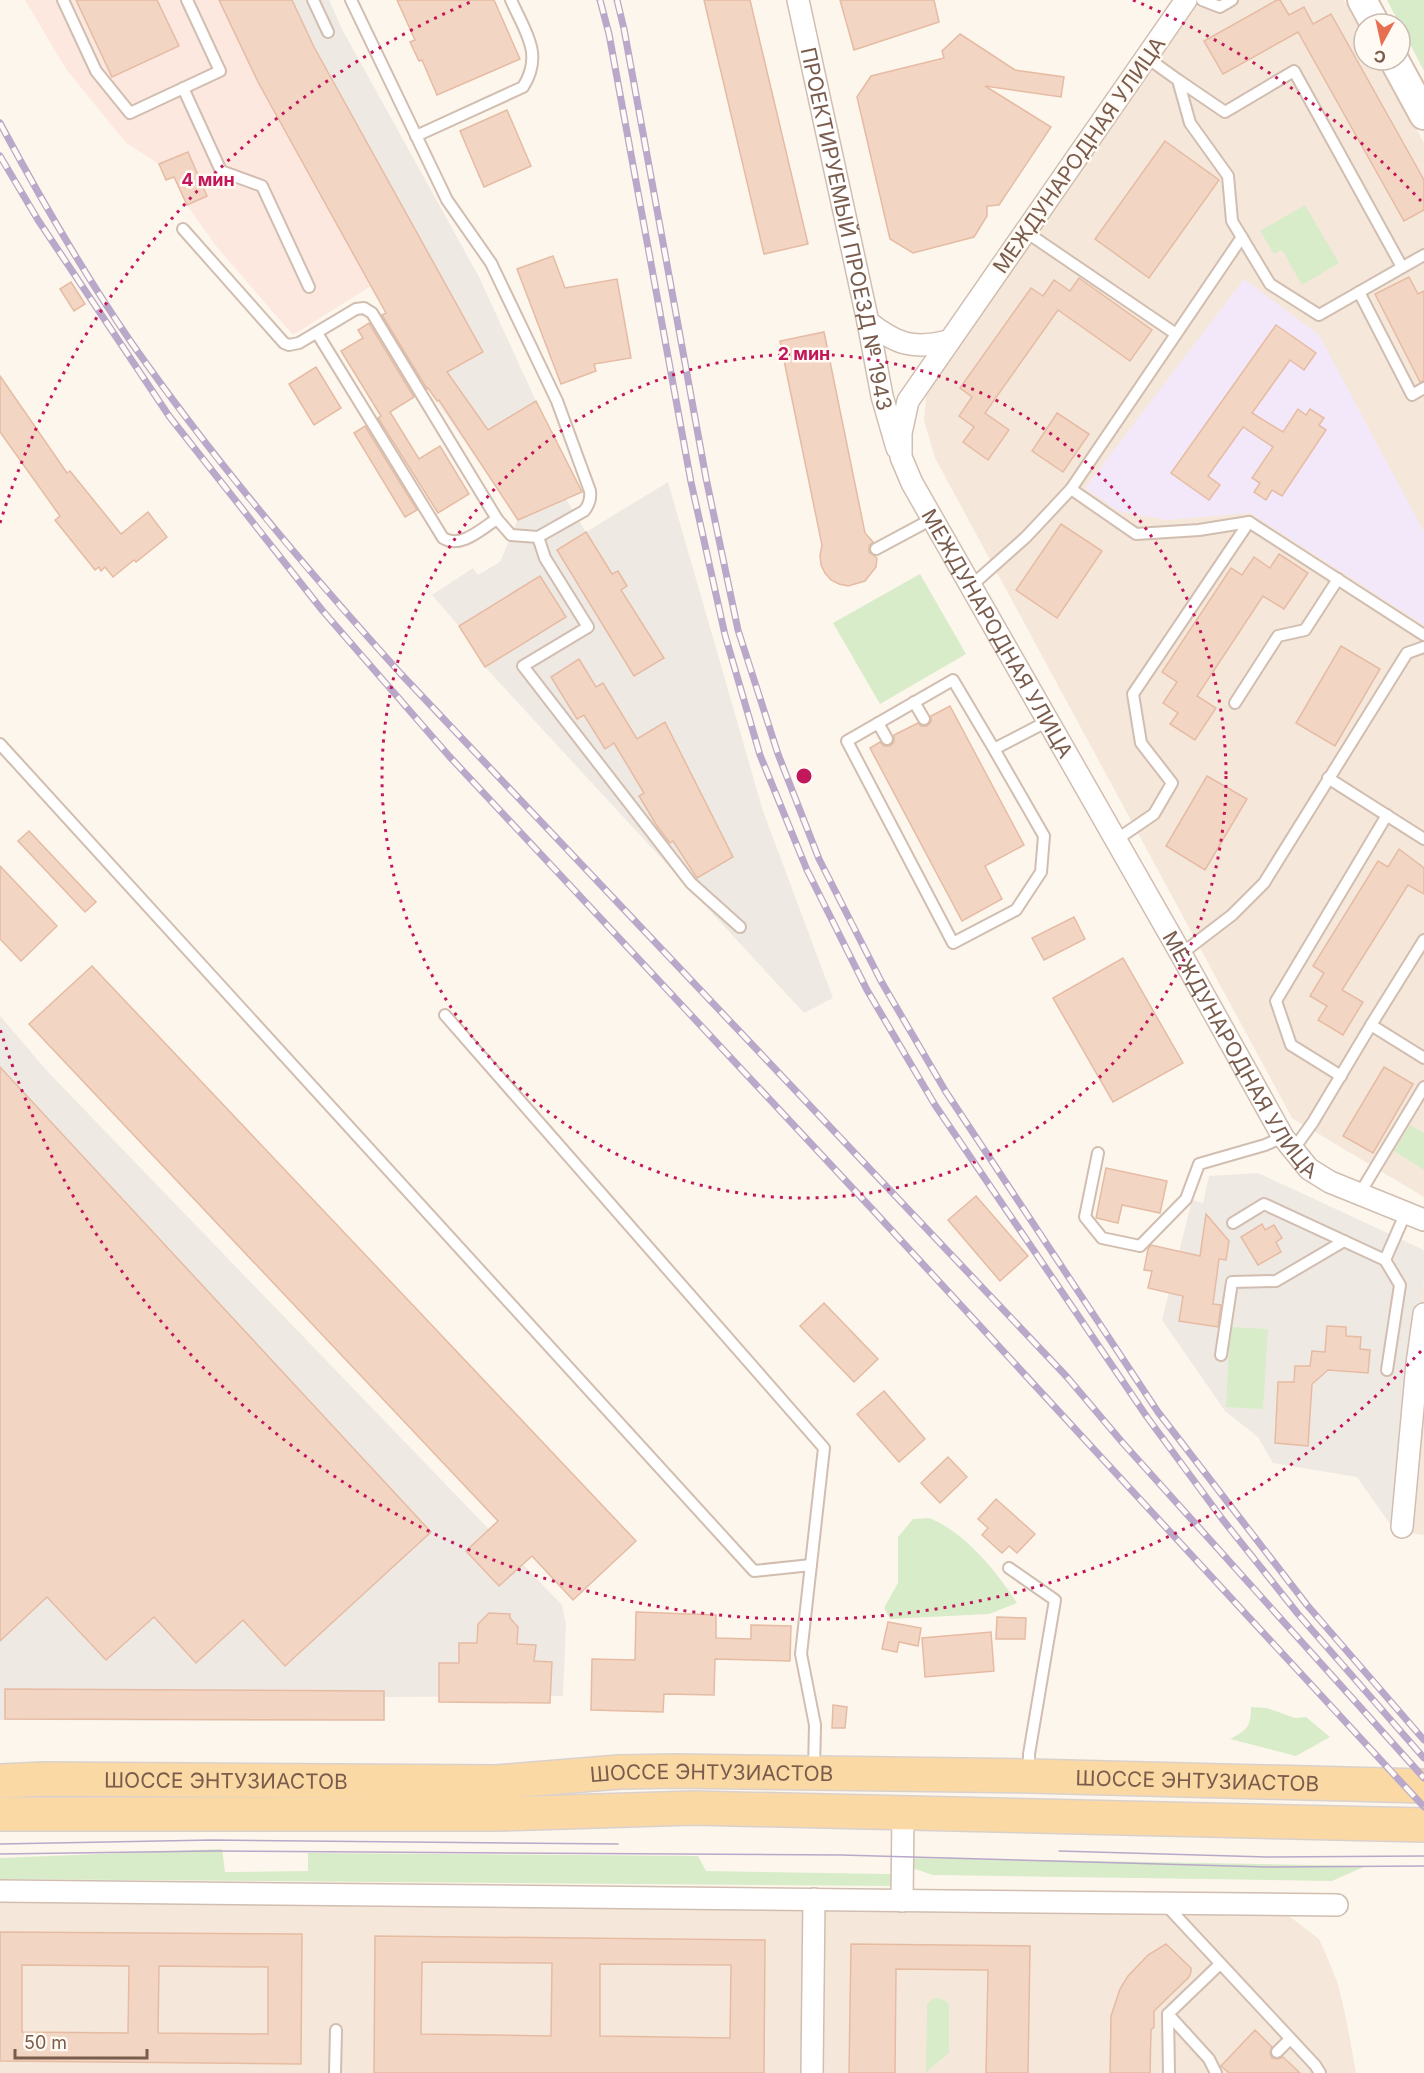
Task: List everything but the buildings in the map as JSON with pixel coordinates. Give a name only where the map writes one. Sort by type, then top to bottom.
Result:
[{"type":"main road","name":"ШОССЕ ЭНТУЗИАСТОВ","points":[[0,1781],[44,1779],[497,1782],[619,1772],[676,1771],[1029,1776],[1424,1786]]},
{"type":"main road","name":"ШОССЕ ЭНТУЗИАСТОВ","points":[[0,1814],[499,1814],[694,1808],[1424,1825]]},
{"type":"street","name":"ПРОЕКТИРУЕМЫЙ ПРОЕЗД № 1943","points":[[798,0],[882,396],[901,457]]},
{"type":"street","name":"МЕЖДУНАРОДНАЯ УЛИЦА","points":[[1186,0],[908,401],[901,433],[901,457],[932,519],[1288,1143],[1309,1169],[1323,1178],[1415,1216]]},
{"type":"street","points":[[1401,72],[1424,115]]},
{"type":"street","points":[[868,322],[887,336],[906,343],[923,346],[948,341]]},
{"type":"street","points":[[1402,1527],[1421,1364],[1424,1314]]},
{"type":"street","points":[[902,1900],[903,1813]]},
{"type":"street","points":[[0,1892],[1337,1905]]},
{"type":"street","points":[[812,2073],[814,1899]]},
{"type":"lane","points":[[63,0],[96,71],[130,113],[220,71],[187,0]]},
{"type":"lane","points":[[313,0],[328,32]]},
{"type":"lane","points":[[183,229],[279,340],[289,345],[294,345],[317,333],[356,309],[364,308],[372,313],[497,519],[512,535],[538,537],[584,511],[589,503],[590,491],[556,401],[491,263],[447,200],[351,0]]},
{"type":"lane","points":[[416,136],[523,87],[534,61],[531,45],[511,0]]},
{"type":"lane","points":[[1202,0],[1220,7],[1232,0]]},
{"type":"lane","points":[[1146,57],[1225,112],[1294,71],[1402,267]]},
{"type":"lane","points":[[1178,80],[1190,123],[1228,176],[1232,221],[1270,285],[1319,315],[1424,255]]},
{"type":"lane","points":[[183,88],[221,171],[262,186],[309,287]]},
{"type":"lane","points":[[1026,232],[1176,334]]},
{"type":"lane","points":[[970,586],[1026,537],[1071,489],[1242,237]]},
{"type":"lane","points":[[1359,292],[1412,395],[1424,388]]},
{"type":"lane","points":[[317,333],[443,537],[455,542],[462,541],[497,519]]},
{"type":"lane","points":[[1071,489],[1136,534],[1199,530],[1249,522],[1424,635]]},
{"type":"lane","points":[[876,549],[932,519]]},
{"type":"lane","points":[[1116,840],[1154,814],[1172,783],[1141,743],[1133,694],[1249,522]]},
{"type":"lane","points":[[538,537],[545,558],[588,627],[523,666],[691,883],[740,927]]},
{"type":"lane","points":[[1235,703],[1278,636],[1305,630],[1338,579]]},
{"type":"lane","points":[[1181,954],[1232,915],[1264,883],[1407,653],[1424,647]]},
{"type":"lane","points":[[953,680],[1044,836],[1041,872],[1016,910],[953,943],[848,741],[878,723],[953,680]]},
{"type":"lane","points":[[914,702],[924,719]]},
{"type":"lane","points":[[994,749],[1048,721]]},
{"type":"lane","points":[[878,723],[887,739]]},
{"type":"lane","points":[[0,744],[754,1571],[811,1565]]},
{"type":"lane","points":[[1328,778],[1424,839]]},
{"type":"lane","points":[[1341,1076],[1291,1045],[1276,1001],[1387,815]]},
{"type":"lane","points":[[1098,1153],[1085,1217],[1102,1238],[1140,1246],[1186,1199],[1199,1164],[1265,1145],[1288,1143],[1313,1122],[1424,940]]},
{"type":"lane","points":[[446,1015],[824,1448],[801,1654],[815,1725],[814,1773]]},
{"type":"lane","points":[[1371,1025],[1424,1058]]},
{"type":"lane","points":[[1360,1193],[1424,1087]]},
{"type":"lane","points":[[1233,1223],[1264,1204],[1385,1260],[1400,1285],[1387,1370]]},
{"type":"lane","points":[[1385,1260],[1415,1216]]},
{"type":"lane","points":[[1221,1355],[1232,1282],[1276,1281],[1344,1241]]},
{"type":"lane","points":[[1010,1568],[1055,1600],[1029,1754],[1029,1776]]},
{"type":"lane","points":[[1165,1904],[1320,2073]]},
{"type":"lane","points":[[1169,2073],[1168,2014],[1220,1964]]},
{"type":"lane","points":[[1168,2014],[1209,2059],[1216,2073]]},
{"type":"lane","points":[[336,2030],[336,2073]]},
{"type":"lane","points":[[1277,2052],[1290,2039]]},
{"type":"shaded area","points":[[25,0],[219,0],[256,79],[371,286],[293,335],[216,246],[187,205],[174,177],[166,180],[159,164],[126,143],[66,69]]},
{"type":"shaded area","points":[[219,0],[329,0],[343,31],[479,277],[536,401],[583,492],[566,499],[586,532],[668,482],[763,811],[833,998],[804,1013],[485,667],[459,626],[432,595],[473,568],[478,575],[500,562],[518,519],[425,384],[256,79]]},
{"type":"shaded area","points":[[1199,0],[1344,0],[1352,14],[1352,72],[1385,72],[1424,143],[1424,1197],[1292,1118],[935,458],[924,420],[927,386]]},
{"type":"shaded area","points":[[1244,279],[1319,335],[1424,532],[1424,625],[1250,513],[1167,520],[1118,511],[1085,488]]},
{"type":"shaded area","points":[[0,1016],[49,1073],[562,1605],[566,1624],[563,1696],[385,1697],[385,1721],[0,1720]]},
{"type":"shaded area","points":[[1258,1173],[1424,1250],[1424,1279],[1410,1378],[1395,1531],[1357,1477],[1273,1463],[1258,1437],[1225,1411],[1162,1320],[1192,1200],[1203,1203],[1209,1176]]},
{"type":"shaded area","points":[[1424,1279],[1424,1535],[1395,1531],[1410,1378]]},
{"type":"shaded area","points":[[0,1901],[1285,1913],[1319,1939],[1328,1959],[1338,1984],[1356,2073],[0,2073]]},
{"type":"green space","points":[[1387,0],[1424,0],[1424,71],[1412,48],[1412,12],[1393,12]]},
{"type":"green space","points":[[1305,205],[1339,263],[1302,285],[1282,250],[1274,254],[1260,231]]},
{"type":"green space","points":[[920,574],[966,654],[880,704],[833,623]]},
{"type":"green space","points":[[1410,1125],[1424,1133],[1424,1170],[1394,1151]]},
{"type":"green space","points":[[1230,1327],[1268,1329],[1263,1409],[1226,1407]]},
{"type":"green space","points":[[929,1518],[955,1533],[979,1554],[1017,1603],[989,1614],[890,1619],[884,1608],[898,1583],[898,1537],[913,1519]]},
{"type":"green space","points":[[1251,1707],[1267,1708],[1295,1718],[1306,1717],[1330,1737],[1296,1756],[1230,1739],[1249,1724]]},
{"type":"green space","points":[[222,1849],[225,1872],[308,1871],[308,1853],[698,1856],[706,1871],[890,1874],[896,1877],[893,1886],[0,1879],[0,1858]]},
{"type":"green space","points":[[909,1858],[1366,1866],[1332,1881],[933,1875],[909,1867]]},
{"type":"green space","points":[[939,1998],[949,2005],[949,2053],[926,2072],[927,2004]]},
{"type":"tram line","points":[[0,1844],[212,1840],[618,1844]]},
{"type":"tram line","points":[[0,1854],[212,1851],[841,1855],[1267,1867],[1424,1866]]},
{"type":"tram line","points":[[1059,1851],[1267,1857],[1424,1856]]},
{"type":"railway","points":[[600,0],[609,34],[691,482],[725,635],[760,755],[807,870],[867,990],[935,1105],[1147,1417],[1223,1520],[1298,1614],[1424,1758]]},
{"type":"railway","points":[[617,0],[706,478],[738,630],[778,754],[819,859],[881,981],[946,1092],[1158,1412],[1307,1605],[1424,1740]]},
{"type":"railway","points":[[0,123],[62,234],[131,342],[227,471],[330,594],[401,674],[1067,1377],[1122,1442],[1424,1778]]},
{"type":"railway","points":[[0,156],[38,220],[169,416],[322,610],[449,756],[872,1209],[1424,1807]]}]
